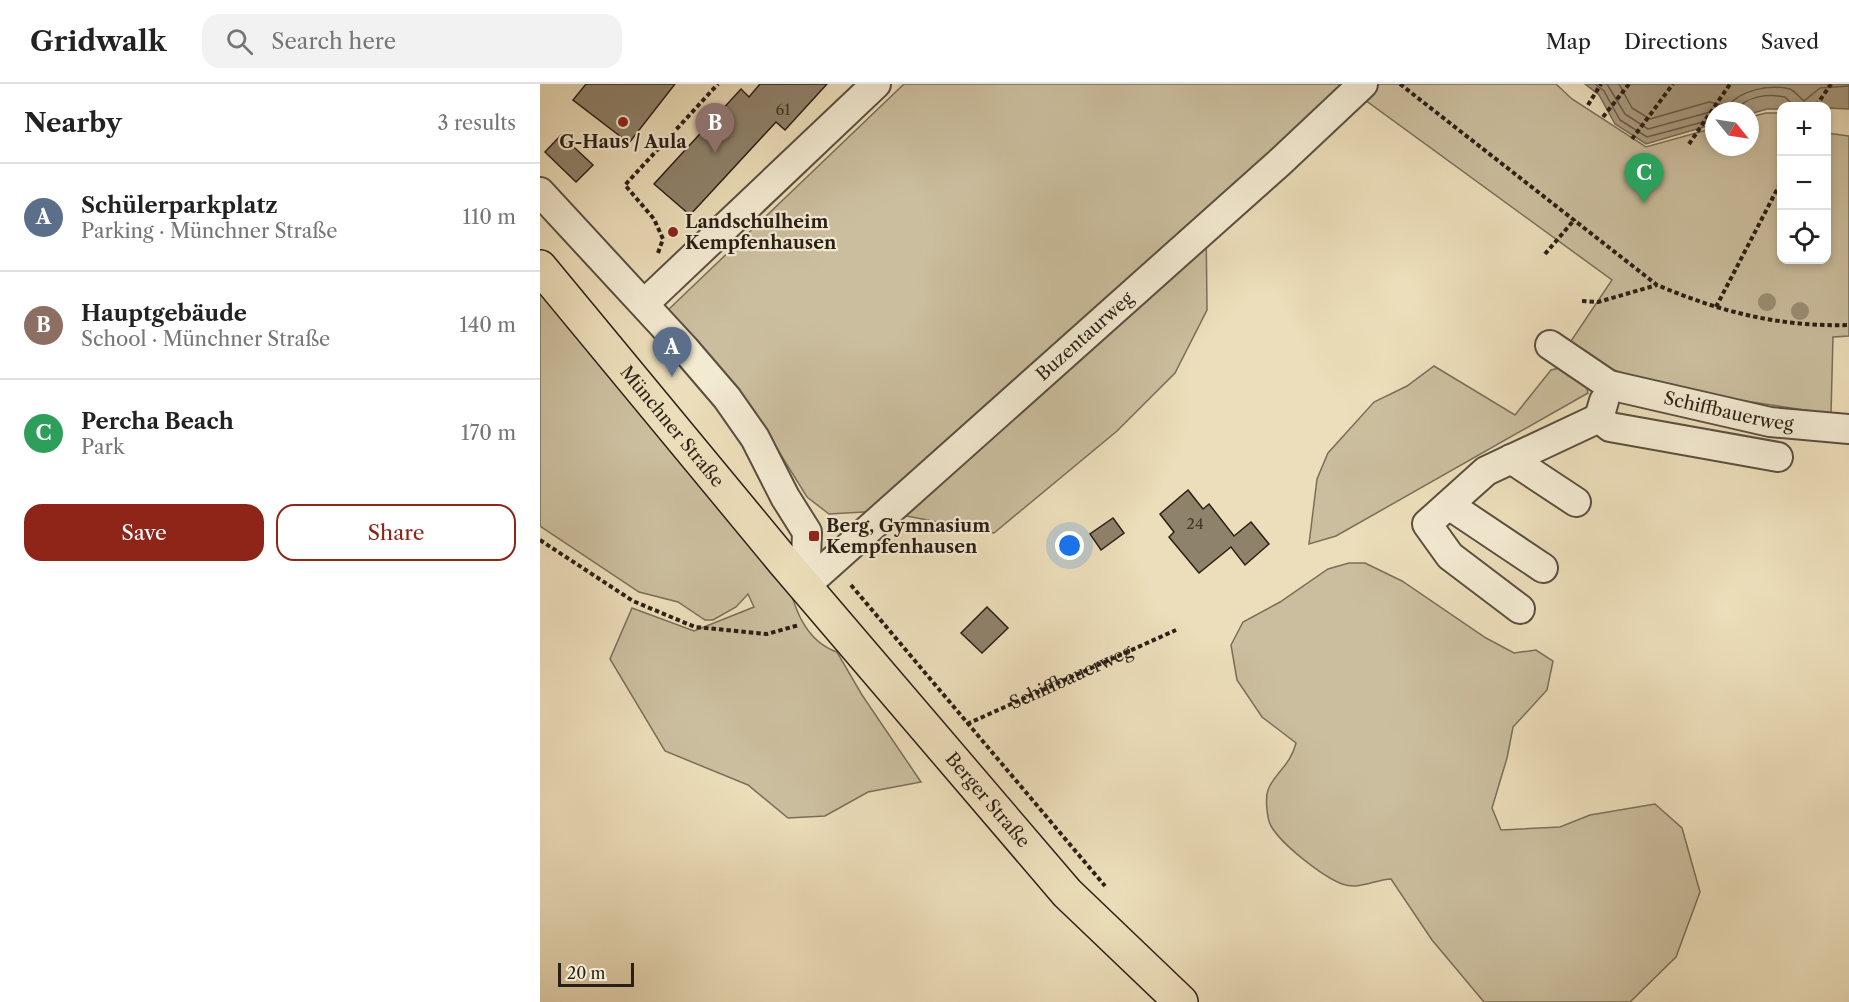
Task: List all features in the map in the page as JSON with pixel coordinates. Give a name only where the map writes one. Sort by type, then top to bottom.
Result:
[{"type":"main road","name":"Münchner Straße","points":[[540,267],[805,586]]},
{"type":"main road","name":"Berger Straße","points":[[805,586],[1067,893],[1181,1002]]},
{"type":"lane","points":[[649,299],[876,84]]},
{"type":"lane","name":"Buzentaurweg","points":[[805,586],[1279,163],[1363,84]]},
{"type":"lane","points":[[540,192],[649,299],[727,398],[755,438],[785,497],[807,532],[805,586]]},
{"type":"lane","points":[[1520,609],[1449,556],[1427,524],[1486,471],[1599,418],[1610,385],[1550,345]]},
{"type":"lane","name":"Schiffbauerweg","points":[[1610,385],[1770,422],[1849,429]]},
{"type":"lane","points":[[1599,418],[1610,427],[1778,457]]},
{"type":"lane","points":[[1511,459],[1528,473],[1576,502]]},
{"type":"lane","points":[[1449,505],[1543,568]]},
{"type":"path","points":[[649,299],[651,271],[663,239],[654,219],[625,185],[718,84]]},
{"type":"path","points":[[1400,84],[1657,285],[1716,307],[1760,319],[1806,326],[1849,325]]},
{"type":"path","points":[[1588,105],[1601,84]]},
{"type":"path","points":[[1603,117],[1629,84]]},
{"type":"path","points":[[1632,139],[1672,84]]},
{"type":"path","points":[[1689,144],[1730,84]]},
{"type":"path","points":[[1819,102],[1831,84]]},
{"type":"path","points":[[1716,307],[1777,190]]},
{"type":"path","points":[[1545,254],[1575,219]]},
{"type":"path","points":[[1582,301],[1598,302],[1657,285]]},
{"type":"path","points":[[540,540],[633,602],[695,627],[767,634],[799,625],[807,634]]},
{"type":"path","points":[[851,585],[1106,887]]},
{"type":"path","name":"Schiffbauerweg","points":[[967,724],[1176,630]]},
{"type":"shaded area","points":[[904,84],[1342,84],[1206,218],[1207,310],[1175,373],[1117,431],[994,533],[881,511],[829,514],[807,497],[776,447],[668,310]]},
{"type":"shaded area","points":[[1343,84],[1556,84],[1572,99],[1646,147],[1705,131],[1705,156],[1759,156],[1759,115],[1777,113],[1777,264],[1831,264],[1831,134],[1849,136],[1849,336],[1833,337],[1831,414],[1672,390],[1614,370],[1571,341],[1612,280]]},
{"type":"shaded area","points":[[540,279],[784,570],[795,607],[807,629],[815,639],[837,652],[862,695],[921,782],[868,792],[825,816],[788,818],[748,785],[665,751],[610,659],[632,608],[694,631],[754,607],[748,594],[736,607],[713,620],[705,620],[678,602],[639,592],[540,526]]},
{"type":"shaded area","points":[[1572,365],[1583,371],[1588,393],[1336,536],[1309,544],[1317,479],[1328,453],[1374,402],[1407,386],[1434,366],[1515,415],[1551,370]]},
{"type":"shaded area","points":[[1349,563],[1365,563],[1402,581],[1486,638],[1514,653],[1536,650],[1553,661],[1547,690],[1513,727],[1507,758],[1492,808],[1501,830],[1560,827],[1590,815],[1655,804],[1682,828],[1700,892],[1676,957],[1630,1002],[1484,1002],[1432,940],[1391,879],[1355,886],[1342,884],[1303,859],[1276,834],[1268,819],[1268,790],[1290,758],[1296,743],[1262,717],[1237,680],[1231,645],[1243,622],[1280,602],[1328,569]]},
{"type":"water","points":[[1585,84],[1849,84],[1849,109],[1831,108],[1831,102],[1777,102],[1777,109],[1759,111],[1759,102],[1705,102],[1705,127],[1646,144],[1615,124],[1599,95]]},
{"type":"building","name":"G-Haus / Aula","points":[[586,84],[675,84],[629,143],[573,100]]},
{"type":"building","points":[[760,84],[827,84],[785,130],[776,122],[690,215],[654,184],[741,89],[749,97]]},
{"type":"building","points":[[561,135],[593,165],[576,182],[545,152]]},
{"type":"building","points":[[1188,490],[1203,509],[1209,504],[1234,536],[1251,522],[1269,544],[1245,565],[1231,547],[1199,573],[1169,537],[1174,532],[1160,514]]},
{"type":"building","points":[[1113,518],[1124,533],[1101,550],[1090,534]]},
{"type":"building","points":[[987,607],[1008,628],[982,653],[961,633]]},
{"type":"place","name":"G-Haus / Aula","points":[[623,122]]},
{"type":"place","name":"Hauptgebäude","points":[[715,153]]},
{"type":"place","name":"Percha Beach","points":[[1644,203]]},
{"type":"place","name":"Landschulheim Kempfenhausen","points":[[673,232]]},
{"type":"place","name":"Schülerparkplatz","points":[[672,377]]},
{"type":"place","name":"Berg, Gymnasium Kempfenhausen","points":[[814,536]]}]
